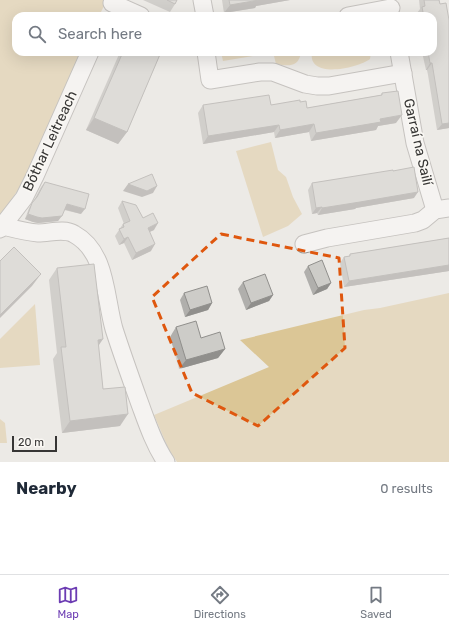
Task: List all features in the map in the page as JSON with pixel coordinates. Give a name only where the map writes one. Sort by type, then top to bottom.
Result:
[{"type":"street","points":[[202,0],[204,12]]},
{"type":"street","points":[[110,6],[129,12]]},
{"type":"street","points":[[370,12],[393,8]]},
{"type":"street","name":"Bóthar Leitreach","points":[[1,228],[24,198],[88,56]]},
{"type":"street","points":[[207,56],[210,80],[260,72],[273,72],[305,84],[329,86],[403,73]]},
{"type":"street","name":"Garraí na Sailí","points":[[304,244],[327,238],[415,223],[442,209],[415,143],[400,56]]},
{"type":"street","points":[[1,228],[40,233],[65,231],[74,234],[86,242],[95,256],[102,272],[113,326],[155,442],[166,462]]},
{"type":"highlighted area","points":[[221,234],[339,258],[345,348],[258,426],[192,393],[152,297]]},
{"type":"shaded area","points":[[0,0],[107,0],[101,12],[12,12],[12,56],[81,56],[31,170],[0,217]]},
{"type":"shaded area","points":[[222,56],[253,56],[223,61]]},
{"type":"shaded area","points":[[274,56],[300,56],[298,61],[292,65],[276,64]]},
{"type":"shaded area","points":[[312,56],[370,56],[370,59],[355,66],[335,69],[325,69],[317,66],[313,61]]},
{"type":"shaded area","points":[[271,142],[278,170],[286,177],[293,197],[302,214],[288,226],[263,237],[236,151]]},
{"type":"shaded area","points":[[449,293],[449,462],[177,462],[169,450],[154,415],[269,367],[240,340],[364,310]]},
{"type":"shaded area","points":[[35,304],[40,365],[0,368],[0,339]]},
{"type":"shaded area","points":[[0,419],[5,423],[7,443],[0,443]]},
{"type":"building","points":[[167,0],[177,0],[175,4]]},
{"type":"building","points":[[229,0],[259,0],[230,5]]},
{"type":"building","points":[[424,0],[439,0],[440,4],[446,3],[449,20],[449,123],[442,124],[432,63],[430,63],[429,56],[437,56],[437,12],[423,12],[422,7],[425,6]]},
{"type":"building","points":[[121,56],[159,56],[127,132],[94,118]]},
{"type":"building","points":[[398,91],[402,115],[380,119],[381,122],[316,133],[314,124],[280,130],[279,125],[208,136],[203,105],[269,95],[271,105],[300,100],[300,102],[306,101],[307,108]]},
{"type":"building","points":[[414,167],[418,192],[316,208],[312,183]]},
{"type":"building","points":[[152,174],[157,186],[147,191],[128,184]]},
{"type":"building","points":[[45,182],[89,194],[85,209],[67,204],[62,216],[42,218],[28,214],[32,203]]},
{"type":"building","points":[[122,201],[136,205],[143,218],[153,213],[158,223],[148,228],[155,244],[136,253],[128,237],[124,239],[119,229],[124,227],[123,224],[130,221]]},
{"type":"building","points":[[449,238],[449,265],[349,281],[344,257],[350,256],[350,254]]},
{"type":"building","points":[[14,247],[41,274],[0,315],[0,261]]},
{"type":"building","points":[[322,260],[331,283],[318,288],[308,266]]},
{"type":"building","points":[[94,264],[103,339],[98,340],[103,389],[125,387],[128,414],[70,421],[61,347],[66,347],[57,268]]},
{"type":"building","points":[[265,274],[273,295],[251,303],[243,282]]},
{"type":"building","points":[[207,286],[212,303],[190,310],[184,293]]},
{"type":"building","points":[[196,321],[201,338],[220,332],[225,349],[186,360],[176,327]]}]
